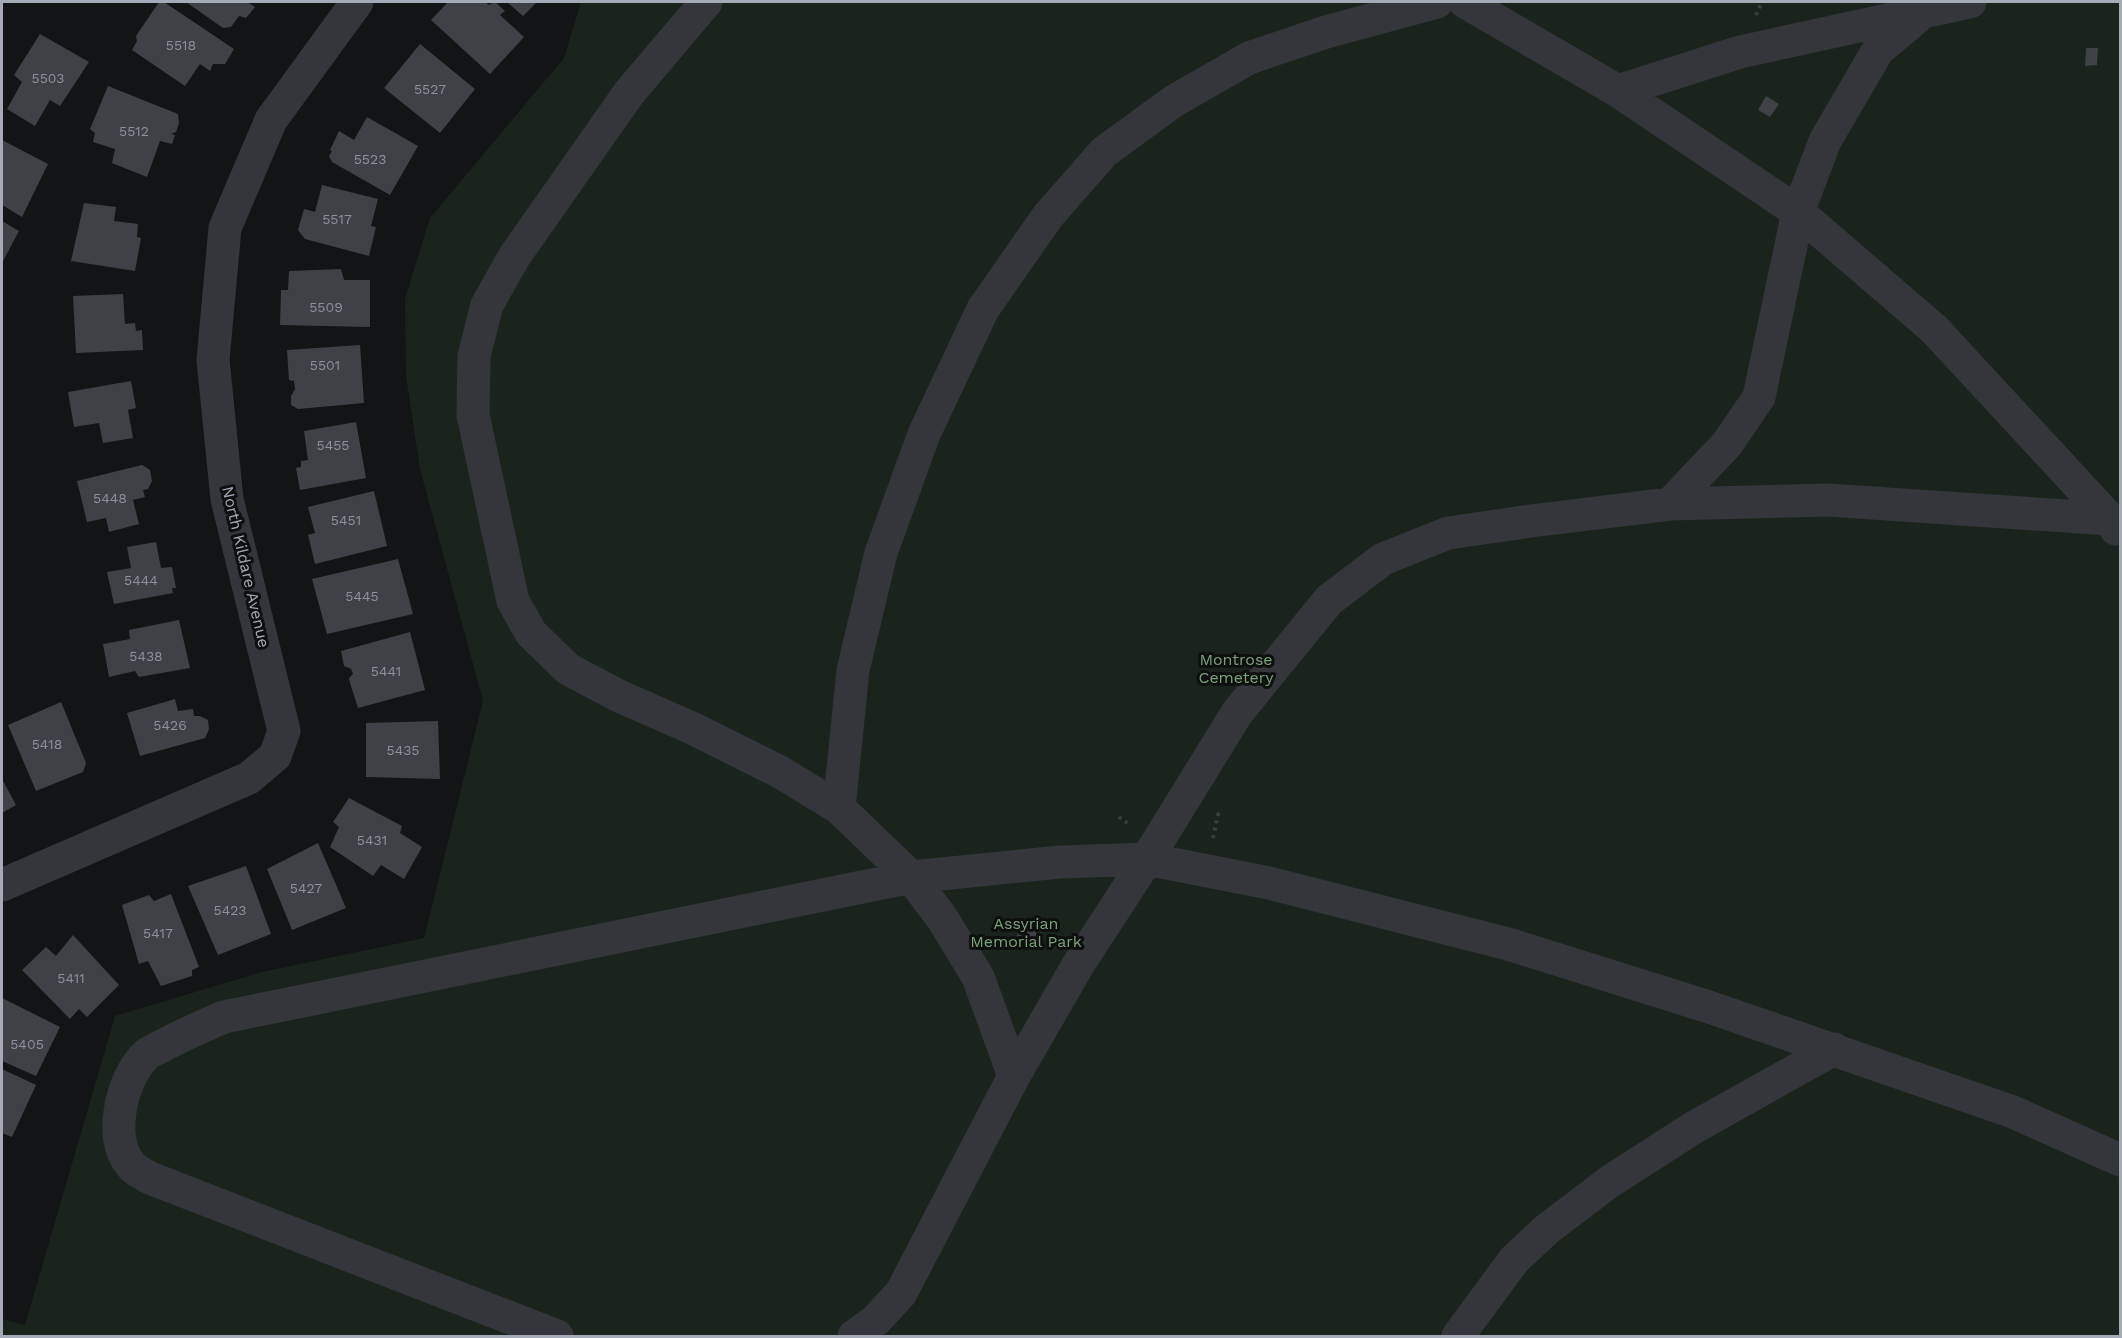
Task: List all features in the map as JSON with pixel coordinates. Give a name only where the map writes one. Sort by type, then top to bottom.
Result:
[{"type":"street","name":"North Kildare Avenue","points":[[2,885],[249,778],[275,756],[284,731],[227,499],[213,360],[225,228],[271,120],[357,2]]},
{"type":"street","points":[[706,2],[629,93],[514,257],[487,305],[474,356],[472,415],[513,602],[531,633],[568,669],[619,696],[692,728],[780,772],[839,808],[910,877],[942,918],[978,977],[1014,1076]]},
{"type":"street","points":[[839,808],[853,670],[881,553],[924,434],[983,309],[1048,216],[1104,152],[1174,100],[1249,58],[1326,32],[1437,2]]},
{"type":"street","points":[[1465,2],[1618,91],[1798,212],[1934,329],[2115,527]]},
{"type":"street","points":[[1618,91],[1740,52],[1970,2]]},
{"type":"street","points":[[1670,504],[1727,444],[1759,397],[1798,212],[1825,141],[1878,50],[1922,13]]},
{"type":"street","points":[[854,1336],[876,1320],[901,1293],[1014,1076],[1086,951],[1147,859],[1237,713],[1329,600],[1383,559],[1448,533],[1670,504],[1828,500],[2115,527]]},
{"type":"street","points":[[557,1336],[150,1178],[131,1166],[122,1149],[119,1128],[122,1098],[130,1077],[146,1054],[192,1030],[224,1017],[910,877],[1060,862],[1147,859],[1269,883],[1508,944],[1834,1049],[2013,1112],[2121,1160]]},
{"type":"street","points":[[1458,1336],[1514,1260],[1546,1230],[1609,1182],[1693,1128],[1834,1049]]},
{"type":"path","points":[[1032,926],[1041,932],[1041,939],[1037,945],[1030,948],[1020,943],[1019,935],[1022,928],[1032,926]]},
{"type":"green space","name":"Montrose Cemetery","points":[[581,2],[2120,2],[2120,1336],[2,1336],[2,1319],[25,1325],[115,1016],[262,972],[424,938],[483,701],[420,469],[406,376],[405,299],[430,218],[564,58]]},
{"type":"building","points":[[159,2],[164,2],[234,49],[225,64],[213,64],[210,71],[200,64],[185,86],[132,50],[137,41],[136,36]]},
{"type":"building","points":[[186,2],[247,2],[255,7],[246,18],[239,16],[231,27],[223,28]]},
{"type":"building","points":[[448,2],[485,2],[489,5],[495,2],[505,11],[500,15],[524,37],[490,74],[431,20]]},
{"type":"building","points":[[507,2],[537,2],[523,16]]},
{"type":"building","points":[[40,34],[89,62],[60,106],[50,100],[35,126],[7,109],[22,82],[14,75]]},
{"type":"building","points":[[420,44],[475,89],[440,133],[384,88]]},
{"type":"building","points":[[2086,48],[2098,48],[2097,65],[2085,66]]},
{"type":"building","points":[[108,86],[178,114],[179,123],[176,132],[171,134],[175,135],[172,144],[160,141],[147,177],[112,163],[115,149],[93,142],[95,133],[90,129]]},
{"type":"building","points":[[1766,96],[1779,104],[1770,117],[1758,110]]},
{"type":"building","points":[[367,117],[418,146],[390,195],[332,162],[329,156],[339,131],[354,140]]},
{"type":"building","points":[[2,140],[48,164],[22,217],[2,205]]},
{"type":"building","points":[[322,185],[378,199],[371,226],[376,227],[369,256],[305,239],[298,230],[304,209],[315,212]]},
{"type":"building","points":[[84,203],[116,207],[114,221],[138,224],[137,237],[141,238],[135,271],[71,261]]},
{"type":"building","points":[[2,221],[19,231],[2,263]]},
{"type":"building","points":[[341,269],[344,280],[370,280],[370,327],[280,325],[281,290],[288,290],[289,271]]},
{"type":"building","points":[[123,294],[125,324],[135,323],[136,331],[142,330],[143,350],[76,353],[73,296]]},
{"type":"building","points":[[360,345],[364,403],[298,409],[291,405],[291,396],[295,389],[294,381],[289,380],[287,350]]},
{"type":"building","points":[[131,381],[136,408],[128,410],[133,438],[103,443],[99,423],[74,427],[68,392]]},
{"type":"building","points":[[356,422],[366,478],[300,490],[296,468],[301,467],[301,461],[308,460],[304,431]]},
{"type":"building","points":[[142,465],[150,470],[152,481],[148,489],[143,490],[145,497],[133,500],[139,524],[109,532],[106,518],[87,522],[77,481]]},
{"type":"building","points":[[374,491],[387,546],[315,564],[308,535],[315,533],[308,507]]},
{"type":"building","points":[[156,542],[161,568],[172,567],[176,588],[172,588],[173,593],[114,604],[107,572],[131,568],[127,547]]},
{"type":"building","points":[[398,559],[413,614],[327,634],[312,579]]},
{"type":"building","points":[[179,620],[190,668],[139,677],[135,671],[109,677],[103,644],[130,639],[129,630]]},
{"type":"building","points":[[410,632],[425,690],[358,708],[349,678],[353,674],[351,669],[344,666],[341,651]]},
{"type":"building","points":[[175,699],[178,711],[193,709],[194,716],[208,720],[209,729],[205,738],[140,756],[127,713]]},
{"type":"building","points":[[61,702],[86,763],[83,772],[36,791],[8,725]]},
{"type":"building","points":[[438,721],[440,779],[366,777],[366,723]]},
{"type":"building","points":[[2,779],[16,805],[2,813]]},
{"type":"building","points":[[349,798],[402,826],[400,833],[422,847],[404,879],[381,865],[373,876],[330,847],[339,827],[333,822]]},
{"type":"building","points":[[318,843],[346,908],[292,930],[267,869]]},
{"type":"building","points":[[246,866],[271,934],[218,955],[188,886]]},
{"type":"building","points":[[171,894],[199,967],[192,970],[192,976],[161,986],[148,961],[139,964],[122,905],[149,895],[154,901]]},
{"type":"building","points":[[1027,929],[1033,929],[1037,936],[1033,943],[1027,943],[1023,939],[1023,933]]},
{"type":"building","points":[[73,935],[119,985],[87,1017],[79,1009],[70,1019],[22,970],[46,947],[56,956]]},
{"type":"building","points":[[2,998],[60,1027],[36,1076],[2,1061]]},
{"type":"building","points":[[2,1069],[36,1085],[12,1137],[2,1133]]},
{"type":"park label","name":"Assyrian Memorial Park","points":[[1026,932]]}]
